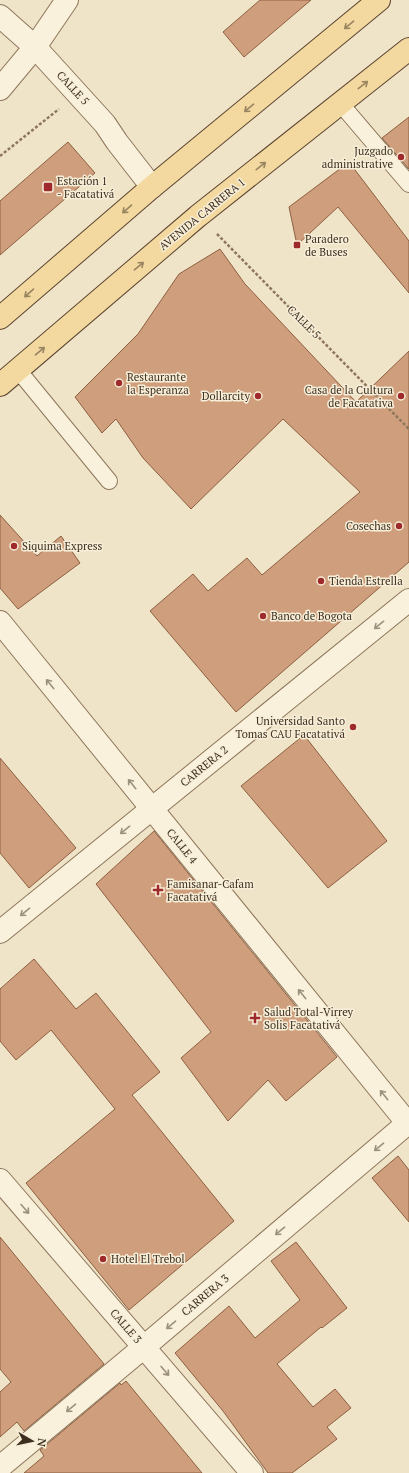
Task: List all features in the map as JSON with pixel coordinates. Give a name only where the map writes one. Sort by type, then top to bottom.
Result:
[{"type":"main road","points":[[0,318],[152,187],[379,0]]},
{"type":"main road","name":"AVENIDA CARRERA 1","points":[[0,385],[198,216],[409,49]]},
{"type":"street","points":[[0,89],[35,47],[67,0]]},
{"type":"street","name":"CALLE 5","points":[[0,16],[35,47],[106,124],[117,142],[152,187]]},
{"type":"street","name":"CARRERA 2","points":[[0,932],[409,600]]},
{"type":"street","name":"CALLE 4","points":[[0,622],[408,1123]]},
{"type":"street","name":"CARRERA 3","points":[[0,1467],[408,1123]]},
{"type":"street","name":"CALLE 3","points":[[0,1180],[252,1473]]},
{"type":"lane","points":[[340,103],[409,184]]},
{"type":"lane","points":[[18,370],[109,481]]},
{"type":"path","points":[[0,156],[78,94]]},
{"type":"path","name":"CALLE 5","points":[[198,216],[409,429]]},
{"type":"building","points":[[260,0],[311,0],[244,57],[223,32]]},
{"type":"building","name":"Juzgado administrative","points":[[409,117],[409,169],[382,138]]},
{"type":"building","name":"Estación 1 - Facatativá","points":[[68,142],[95,173],[0,255],[0,201]]},
{"type":"building","points":[[349,162],[409,241],[409,293],[338,207],[297,245],[289,207]]},
{"type":"building","points":[[220,249],[245,284],[356,402],[409,351],[409,562],[236,712],[150,611],[193,574],[208,591],[247,558],[262,575],[360,492],[283,419],[191,509],[143,458],[116,419],[102,433],[75,397],[138,334],[179,274]]},
{"type":"building","name":"Siquima Express","points":[[0,515],[37,556],[61,536],[80,563],[18,609],[0,588]]},
{"type":"building","points":[[304,735],[387,841],[328,888],[241,786]]},
{"type":"building","points":[[0,758],[76,848],[29,888],[0,853]]},
{"type":"building","name":"Salud Total-Virrey Solis Facatativá","points":[[154,831],[337,1057],[286,1101],[268,1080],[228,1121],[181,1058],[211,1032],[96,884]]},
{"type":"building","points":[[34,959],[76,1009],[96,993],[160,1072],[132,1095],[234,1221],[129,1310],[26,1183],[115,1109],[51,1030],[16,1060],[0,1041],[0,989]]},
{"type":"building","points":[[398,1156],[409,1170],[409,1222],[372,1178]]},
{"type":"building","points":[[0,1237],[104,1364],[24,1431],[17,1422],[0,1437],[0,1392],[11,1382],[0,1369]]},
{"type":"building","points":[[296,1242],[347,1308],[322,1328],[321,1327],[277,1364],[313,1407],[335,1389],[351,1408],[327,1427],[337,1439],[292,1473],[268,1473],[223,1411],[175,1353],[229,1306],[255,1338],[300,1300],[271,1261]]},
{"type":"building","points":[[126,1381],[202,1473],[24,1473],[44,1456],[40,1450],[120,1383],[121,1385]]},
{"type":"place","name":"Juzgado administrative","points":[[401,157]]},
{"type":"place","name":"Estación 1 - Facatativá","points":[[48,187]]},
{"type":"place","name":"Paradero de Buses","points":[[297,245]]},
{"type":"place","name":"Restaurante la Esperanza","points":[[119,383]]},
{"type":"place","name":"Dollarcity","points":[[258,396]]},
{"type":"place","name":"Casa de la Cultura de Facatativa","points":[[401,396]]},
{"type":"place","name":"Cosechas","points":[[399,526]]},
{"type":"place","name":"Siquima Express","points":[[14,546]]},
{"type":"place","name":"Tienda Estrella","points":[[321,581]]},
{"type":"place","name":"Banco de Bogota","points":[[263,616]]},
{"type":"place","name":"Universidad Santo Tomas CAU Facatativá","points":[[353,727]]},
{"type":"place","name":"Famisanar-Cafam Facatativá","points":[[158,890]]},
{"type":"place","name":"Salud Total-Virrey Solis Facatativá","points":[[255,1018]]},
{"type":"place","name":"Hotel El Trebol","points":[[103,1259]]}]
